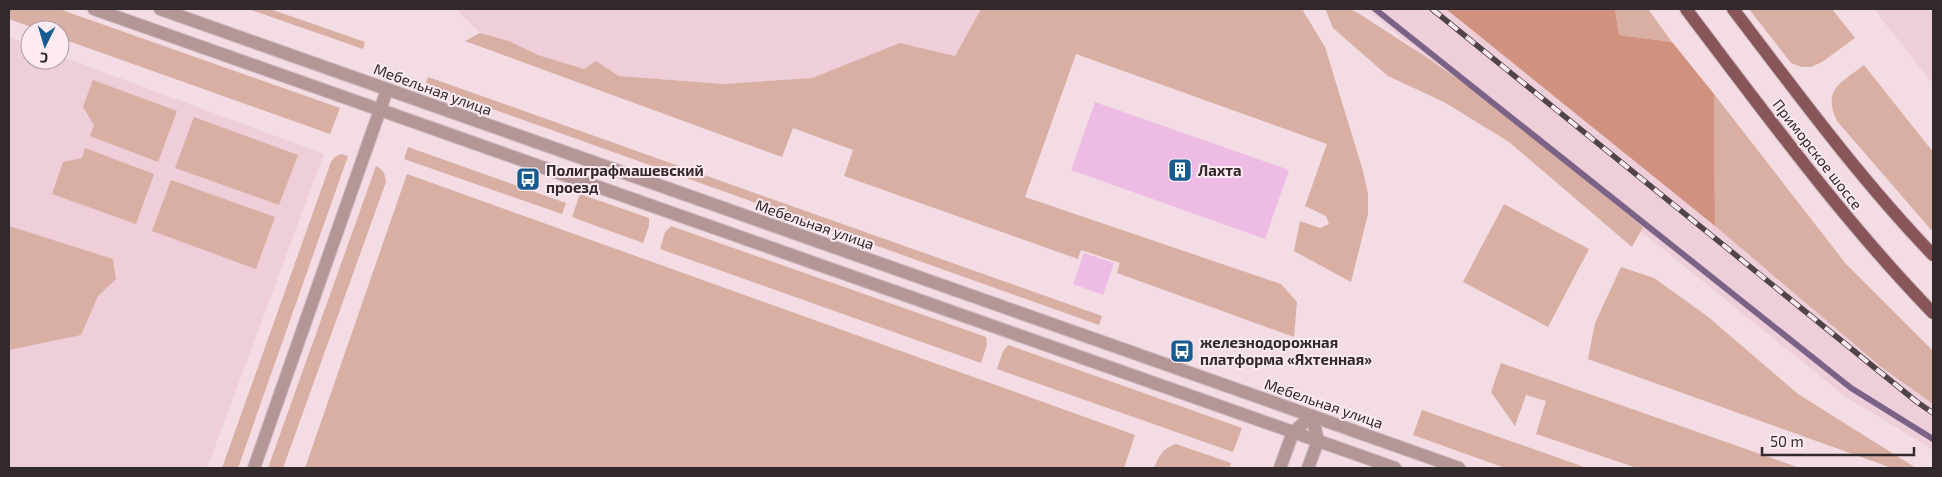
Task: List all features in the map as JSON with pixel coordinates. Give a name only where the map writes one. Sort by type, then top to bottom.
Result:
[{"type":"main road","name":"Приморское шоссе","points":[[1686,9],[1853,226],[1933,313]]},
{"type":"main road","name":"Приморское шоссе","points":[[1733,9],[1802,100],[1883,200],[1933,255]]},
{"type":"street","points":[[94,9],[1395,468]]},
{"type":"street","name":"Мебельная улица","points":[[160,9],[1459,468]]},
{"type":"street","points":[[254,468],[387,90]]},
{"type":"street","points":[[1280,468],[1293,432],[1312,416],[1318,441],[1308,468]]},
{"type":"shaded area","points":[[9,9],[59,9],[340,108],[330,134],[70,42],[70,20],[20,20],[20,23],[9,19]]},
{"type":"shaded area","points":[[248,9],[270,9],[365,42],[363,49]]},
{"type":"shaded area","points":[[456,9],[981,9],[955,56],[900,43],[812,78],[723,84],[619,76],[596,61],[584,69],[538,55],[509,41],[480,33]]},
{"type":"shaded area","points":[[981,9],[1302,9],[1325,47],[1363,171],[1368,194],[1368,214],[1351,282],[1294,251],[1300,221],[1320,228],[1329,224],[1326,216],[1305,206],[1327,144],[1076,54],[1025,197],[1281,284],[1297,302],[1294,337],[1117,273],[1120,263],[1081,250],[1078,259],[844,176],[853,150],[793,128],[782,157],[465,41],[480,33],[509,41],[538,55],[584,69],[596,61],[619,76],[723,84],[812,78],[900,43],[955,56]]},
{"type":"shaded area","points":[[1326,9],[1350,9],[1358,13],[1475,91],[1643,227],[1632,247],[1509,142],[1444,102],[1388,76],[1333,28]]},
{"type":"shaded area","points":[[1366,9],[1446,9],[1715,226],[1880,366],[1933,404],[1933,450],[1846,397]]},
{"type":"shaded area","points":[[1446,9],[1615,9],[1619,35],[1672,42],[1714,94],[1715,226]]},
{"type":"shaded area","points":[[1615,9],[1648,9],[1672,42],[1619,35]]},
{"type":"shaded area","points":[[1749,9],[1832,9],[1855,38],[1822,62],[1811,67],[1802,67],[1791,63]]},
{"type":"shaded area","points":[[1874,9],[1933,9],[1933,84],[1892,32]]},
{"type":"shaded area","points":[[9,37],[20,41],[20,70],[70,70],[70,60],[324,154],[207,468],[9,468]]},
{"type":"shaded area","points":[[1864,65],[1933,152],[1933,232],[1837,121],[1833,110],[1833,94],[1841,82]]},
{"type":"shaded area","points":[[428,77],[1102,316],[1099,325],[425,85]]},
{"type":"shaded area","points":[[93,80],[177,111],[158,162],[90,136],[94,125],[83,107]]},
{"type":"shaded area","points":[[1714,94],[1846,264],[1933,351],[1933,404],[1880,366],[1715,226]]},
{"type":"shaded area","points":[[194,117],[298,155],[279,205],[175,168]]},
{"type":"shaded area","points":[[408,147],[566,203],[562,214],[404,159]]},
{"type":"shaded area","points":[[85,148],[154,174],[136,224],[52,194],[63,162],[82,158]]},
{"type":"shaded area","points":[[341,154],[348,156],[238,468],[222,468],[331,162]]},
{"type":"shaded area","points":[[376,166],[383,172],[386,182],[283,468],[268,468]]},
{"type":"shaded area","points":[[407,174],[1135,435],[1124,468],[305,468]]},
{"type":"shaded area","points":[[171,180],[275,217],[256,269],[152,231]]},
{"type":"shaded area","points":[[580,194],[649,218],[649,226],[643,243],[572,217]]},
{"type":"shaded area","points":[[1504,204],[1589,249],[1548,327],[1463,282]]},
{"type":"shaded area","points":[[9,226],[113,259],[116,279],[98,296],[81,335],[9,350]]},
{"type":"shaded area","points":[[671,226],[986,337],[987,345],[981,363],[660,249],[665,232]]},
{"type":"shaded area","points":[[1621,267],[1654,278],[1707,316],[1798,394],[1916,468],[1889,467],[1588,359],[1595,323]]},
{"type":"shaded area","points":[[1008,345],[1242,428],[1233,452],[997,369],[1003,351]]},
{"type":"shaded area","points":[[1501,363],[1800,468],[1637,468],[1536,434],[1546,401],[1526,395],[1515,426],[1491,392]]},
{"type":"shaded area","points":[[1422,410],[1587,468],[1505,468],[1413,435]]},
{"type":"shaded area","points":[[1176,444],[1231,463],[1230,468],[1154,468],[1162,453]]},
{"type":"building","name":"Лахта","points":[[1095,102],[1289,170],[1265,239],[1071,170]]},
{"type":"building","points":[[1084,253],[1114,263],[1103,295],[1073,284]]},
{"type":"waterway","points":[[1375,9],[1851,388],[1933,439]]},
{"type":"railway","points":[[1432,9],[1933,413]]},
{"type":"place","name":"Лахта","points":[[1180,170]]},
{"type":"place","name":"Полиграфмашевский проезд","points":[[528,179]]},
{"type":"place","name":"железнодорожная платформа «Яхтенная»","points":[[1182,351]]}]
